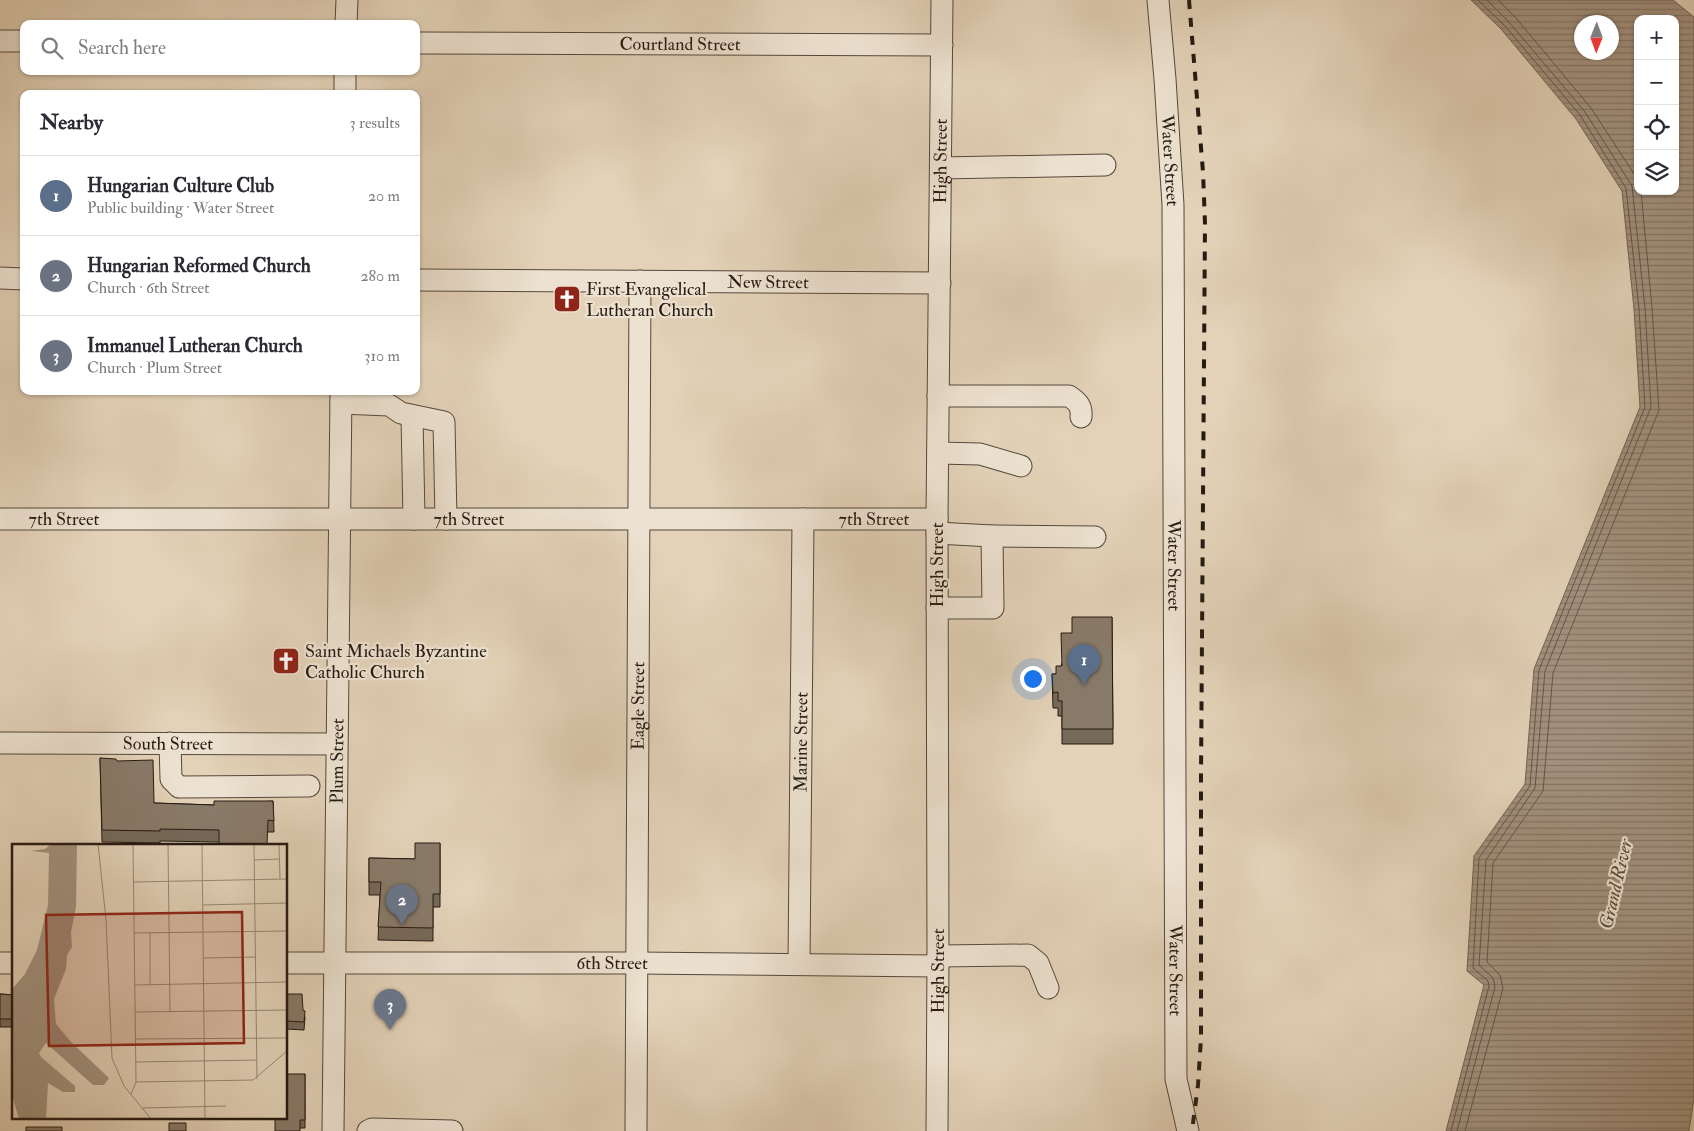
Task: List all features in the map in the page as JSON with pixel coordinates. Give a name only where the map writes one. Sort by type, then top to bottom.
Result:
[{"type":"street","points":[[346,20],[347,0]]},
{"type":"street","name":"High Street","points":[[936,1131],[938,961],[937,526],[942,0]]},
{"type":"street","name":"Water Street","points":[[1158,0],[1173,205],[1176,1079],[1188,1131]]},
{"type":"street","points":[[0,41],[20,41]]},
{"type":"street","name":"Courtland Street","points":[[420,42],[942,45]]},
{"type":"street","points":[[345,75],[345,90]]},
{"type":"street","points":[[941,168],[1105,165]]},
{"type":"street","points":[[0,278],[20,278]]},
{"type":"street","name":"New Street","points":[[420,280],[940,282]]},
{"type":"street","name":"Eagle Street","points":[[636,1131],[640,281]]},
{"type":"street","points":[[938,396],[1069,396],[1078,402],[1082,409],[1081,417]]},
{"type":"street","points":[[341,397],[389,405],[400,413],[444,422],[446,519]]},
{"type":"street","name":"Plum Street","points":[[333,1131],[341,397]]},
{"type":"street","points":[[412,416],[414,519]]},
{"type":"street","points":[[938,453],[980,454],[1021,466]]},
{"type":"street","name":"7th Street","points":[[0,519],[803,519],[937,526],[992,536],[1095,537]]},
{"type":"street","name":"Marine Street","points":[[800,964],[803,519]]},
{"type":"street","points":[[937,608],[992,608],[992,536]]},
{"type":"street","name":"South Street","points":[[0,743],[336,744]]},
{"type":"street","points":[[170,743],[171,779],[179,787],[308,786]]},
{"type":"street","name":"6th Street","points":[[288,963],[800,964],[938,961],[1028,955],[1038,963],[1048,988]]},
{"type":"street","points":[[368,1131],[372,1129],[452,1130]]},
{"type":"water","name":"Grand River","points":[[1471,0],[1673,0],[1694,17],[1694,1098],[1689,1131],[1446,1131],[1484,985],[1467,971],[1474,856],[1525,784],[1534,669],[1640,407],[1634,309],[1622,191],[1576,119],[1501,29]]},
{"type":"building","points":[[1072,617],[1112,617],[1113,729],[1062,729],[1062,701],[1058,701],[1058,692],[1053,693],[1052,674],[1056,674],[1056,666],[1062,666],[1061,633],[1072,633]]},
{"type":"building","points":[[100,758],[116,759],[117,761],[153,760],[154,803],[214,805],[214,801],[273,801],[274,821],[268,820],[267,844],[219,844],[219,830],[102,830]]},
{"type":"building","points":[[415,843],[440,843],[440,894],[433,894],[433,928],[378,927],[381,882],[369,882],[369,858],[415,859]]},
{"type":"building","points":[[0,994],[12,995],[12,1019],[0,1019]]},
{"type":"building","points":[[288,994],[302,994],[303,1010],[305,1011],[304,1022],[288,1021]]},
{"type":"building","points":[[288,1074],[305,1074],[305,1120],[300,1120],[300,1131],[275,1131],[275,1118],[288,1118]]},
{"type":"building","points":[[169,1123],[186,1123],[186,1131],[169,1131]]},
{"type":"building","points":[[26,1127],[62,1127],[62,1131],[26,1131]]},
{"type":"railway","points":[[1189,0],[1203,172],[1205,224],[1201,1038],[1198,1085],[1192,1131]]},
{"type":"place","name":"First Evangelical Lutheran Church","points":[[567,299]]},
{"type":"place","name":"Saint Michaels Byzantine Catholic Church","points":[[286,661]]},
{"type":"place","name":"Hungarian Culture Club","points":[[1084,685]]},
{"type":"place","name":"Hungarian Reformed Church","points":[[402,925]]},
{"type":"place","name":"Immanuel Lutheran Church","points":[[390,1030]]}]
